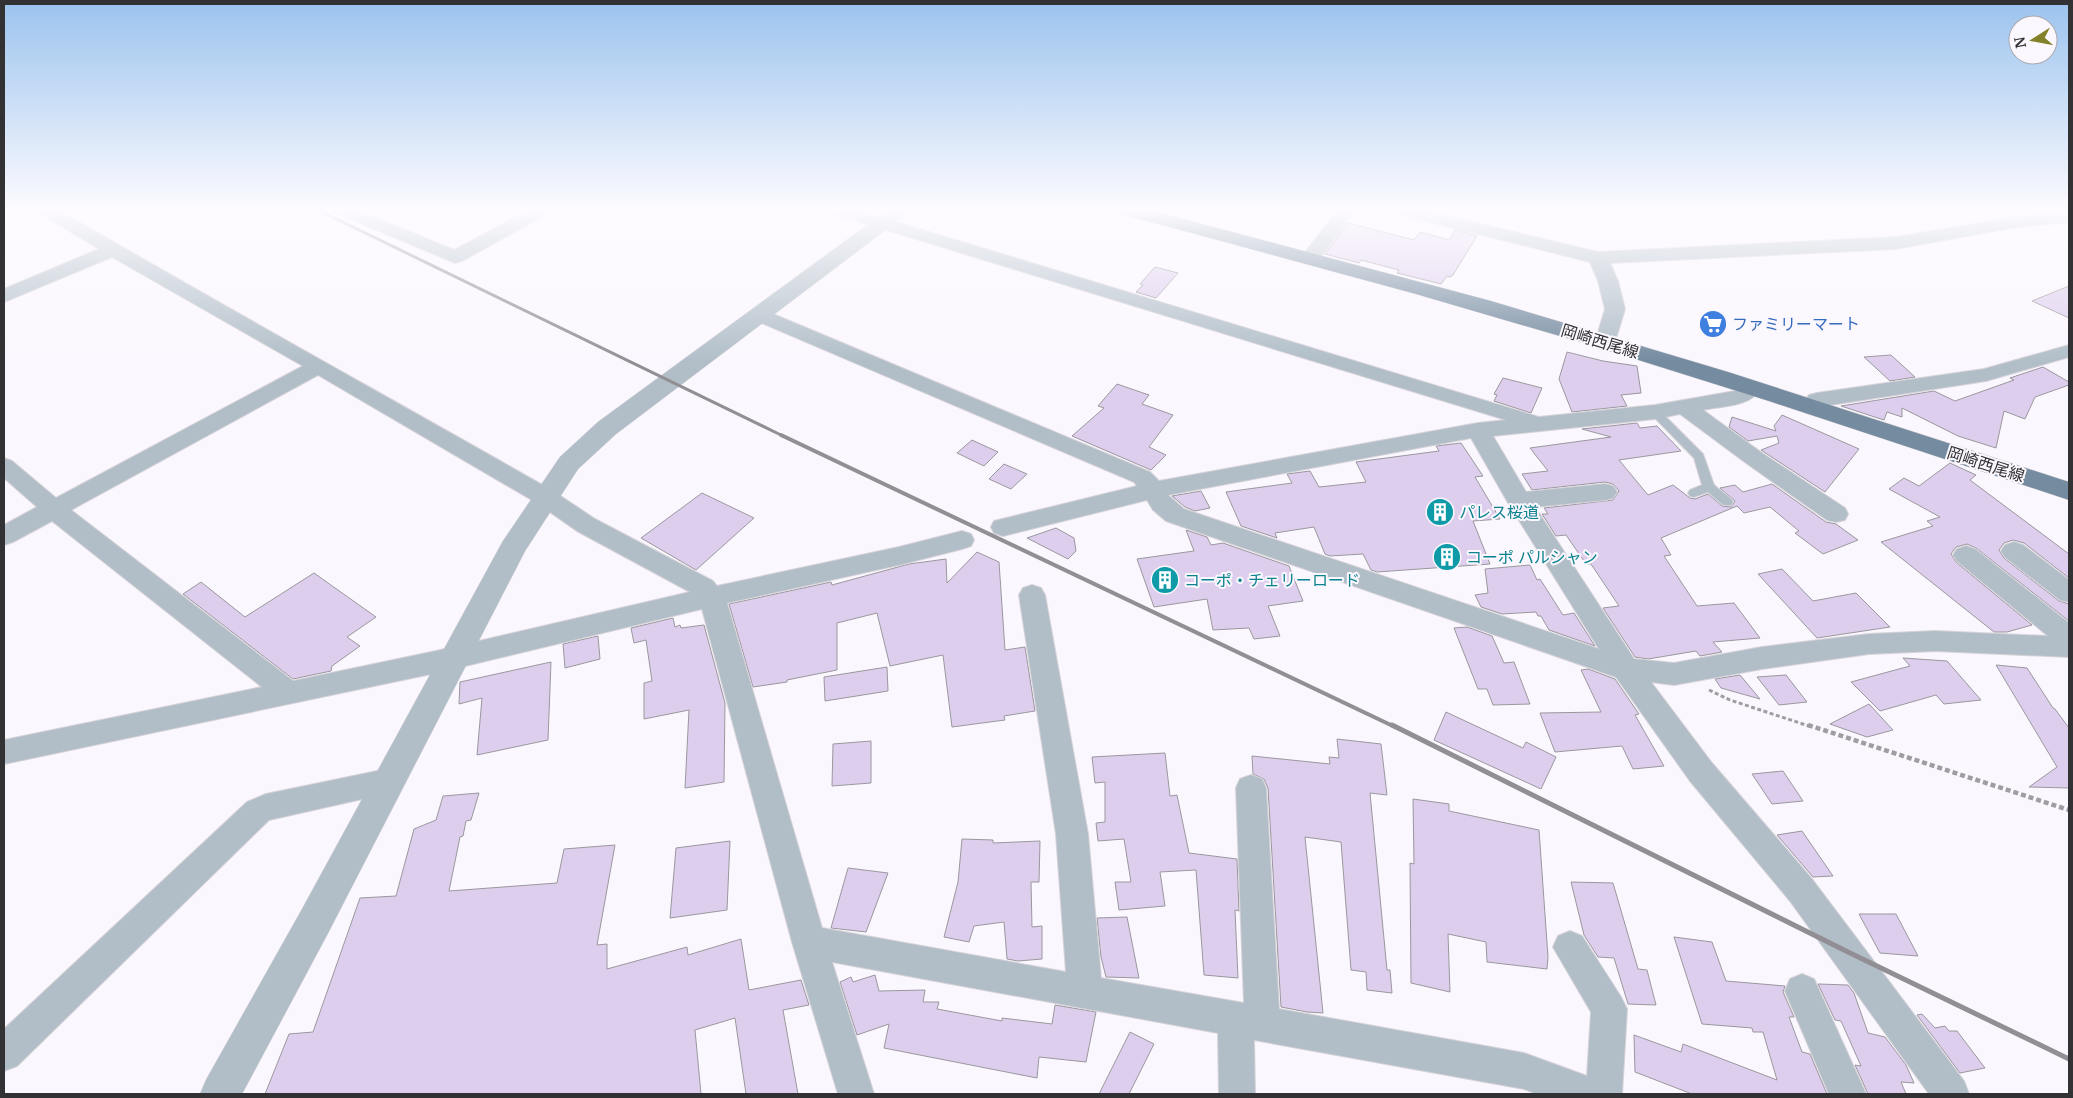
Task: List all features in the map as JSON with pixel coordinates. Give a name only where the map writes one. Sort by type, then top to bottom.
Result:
[{"type":"main road","name":"岡崎西尾線","points":[[1318,260],[1605,342],[1812,406],[2069,492]]},
{"type":"street","points":[[4,296],[88,260]]},
{"type":"street","points":[[130,260],[545,497],[586,525],[704,588],[712,597],[810,942],[856,1094]]},
{"type":"street","points":[[220,1094],[314,923],[387,782],[513,548],[569,463],[607,428],[832,260]]},
{"type":"street","points":[[1008,260],[1539,423]]},
{"type":"street","points":[[1599,260],[1608,281],[1615,309],[1605,342]]},
{"type":"street","points":[[759,315],[1134,473],[1148,481],[1161,504],[1176,515],[1626,669],[1674,674],[1762,658],[1869,644],[1935,641],[2069,647]]},
{"type":"street","points":[[1812,406],[1817,400],[1986,374],[2069,351]]},
{"type":"street","points":[[4,536],[318,368]]},
{"type":"street","points":[[1003,527],[1154,490],[1478,430],[1655,412],[1685,407],[1740,396],[1748,392],[1750,388]]},
{"type":"street","points":[[1685,407],[1754,458],[1836,514]]},
{"type":"street","points":[[1478,430],[1520,501],[1626,669],[1701,772],[1801,890],[1951,1094]]},
{"type":"street","points":[[4,466],[38,494],[53,510],[288,692]]},
{"type":"street","points":[[1520,501],[1605,492]]},
{"type":"street","points":[[4,752],[436,662],[962,540]]},
{"type":"street","points":[[2014,551],[2069,593]]},
{"type":"street","points":[[1966,555],[2069,638]]},
{"type":"street","points":[[1032,595],[1072,834],[1085,991]]},
{"type":"street","points":[[4,1053],[258,811],[266,807],[387,782]]},
{"type":"street","points":[[1236,1094],[1249,1021],[1252,788]]},
{"type":"street","points":[[810,942],[1524,1071],[1585,1094]]},
{"type":"street","points":[[1570,947],[1609,1009],[1604,1094]]},
{"type":"street","points":[[1802,991],[1848,1094]]},
{"type":"lane","points":[[1655,412],[1699,457],[1709,487],[1727,502]]},
{"type":"lane","points":[[1694,493],[1709,487]]},
{"type":"path","points":[[1674,674],[1730,700],[2069,810]]},
{"type":"building","points":[[1349,260],[1361,260],[1359,263]]},
{"type":"building","points":[[1362,260],[1462,260],[1453,275],[1447,276],[1441,284],[1397,273],[1399,270]]},
{"type":"building","points":[[1155,267],[1178,273],[1156,298],[1136,292],[1143,285],[1140,284]]},
{"type":"building","points":[[2069,286],[2069,318],[2032,301]]},
{"type":"building","points":[[1567,352],[1603,361],[1637,366],[1641,393],[1621,395],[1627,406],[1572,412],[1559,379]]},
{"type":"building","points":[[1891,355],[1915,377],[1890,381],[1864,357]]},
{"type":"building","points":[[2043,367],[2069,382],[2069,385],[2035,397],[2025,419],[2004,411],[1996,448],[1958,436],[1902,408],[1902,417],[1887,412],[1884,420],[1841,406],[1934,391],[1955,401],[2014,380],[2010,378]]},
{"type":"building","points":[[1503,378],[1542,388],[1531,413],[1494,401],[1497,395],[1494,394]]},
{"type":"building","points":[[1117,384],[1149,395],[1142,404],[1173,415],[1149,447],[1166,455],[1151,470],[1072,436],[1104,408],[1098,406]]},
{"type":"building","points":[[1782,415],[1859,449],[1825,492],[1761,450],[1779,443],[1777,436],[1748,441],[1729,427],[1732,417],[1776,431],[1774,426]]},
{"type":"building","points":[[1637,423],[1640,428],[1657,426],[1681,451],[1619,460],[1648,495],[1673,485],[1690,498],[1695,499],[1708,494],[1722,506],[1731,507],[1735,501],[1720,488],[1735,485],[1743,492],[1772,484],[1826,522],[1836,524],[1858,540],[1823,554],[1795,533],[1799,531],[1770,507],[1744,513],[1737,506],[1661,538],[1671,555],[1664,556],[1697,606],[1734,603],[1760,638],[1713,642],[1722,652],[1700,656],[1696,651],[1648,659],[1635,657],[1603,608],[1619,606],[1591,564],[1586,564],[1566,535],[1556,536],[1542,514],[1548,514],[1544,508],[1613,500],[1619,491],[1613,484],[1605,482],[1532,490],[1522,474],[1548,471],[1530,448],[1611,437],[1582,429]]},
{"type":"building","points":[[972,440],[998,452],[984,466],[957,453]]},
{"type":"building","points":[[1461,443],[1483,476],[1475,477],[1500,519],[1473,521],[1490,564],[1377,572],[1371,570],[1363,554],[1330,556],[1325,554],[1314,527],[1275,533],[1277,538],[1241,526],[1226,492],[1292,483],[1287,474],[1310,471],[1319,487],[1366,482],[1356,462],[1439,451],[1436,446]]},
{"type":"building","points":[[1950,463],[1976,475],[1970,480],[2069,554],[2069,578],[2024,543],[2013,540],[2004,543],[1999,550],[2004,558],[2059,601],[2069,604],[2069,621],[1976,548],[1967,544],[1956,547],[1951,554],[1956,562],[2032,625],[2007,632],[1994,632],[1881,542],[1933,526],[1927,521],[1940,517],[1889,489],[1904,478],[1919,486]]},
{"type":"building","points":[[1004,464],[1027,474],[1011,489],[989,479]]},
{"type":"building","points":[[1201,491],[1210,508],[1195,511],[1185,507],[1172,496]]},
{"type":"building","points":[[702,493],[754,518],[696,570],[641,538]]},
{"type":"building","points":[[1056,528],[1074,538],[1076,551],[1068,559],[1027,538]]},
{"type":"building","points":[[1186,530],[1207,537],[1211,545],[1223,543],[1289,566],[1303,601],[1268,606],[1280,636],[1254,639],[1249,628],[1213,630],[1207,599],[1154,607],[1137,559],[1194,551]]},
{"type":"building","points":[[977,552],[999,562],[1005,650],[1025,647],[1035,711],[1004,716],[1005,720],[952,727],[943,655],[890,666],[877,613],[837,623],[837,670],[787,680],[787,682],[753,687],[729,604],[831,582],[832,585],[909,564],[946,559],[947,583]]},
{"type":"building","points":[[1530,565],[1537,580],[1540,579],[1563,615],[1574,613],[1595,646],[1549,630],[1541,616],[1538,616],[1536,612],[1502,614],[1481,607],[1475,595],[1488,593],[1485,569]]},
{"type":"building","points":[[1782,569],[1813,601],[1856,593],[1890,627],[1817,638],[1758,574]]},
{"type":"building","points":[[314,573],[376,617],[347,637],[360,646],[332,666],[331,671],[293,679],[183,594],[201,582],[245,617]]},
{"type":"building","points":[[673,618],[675,627],[680,625],[681,628],[704,625],[725,703],[724,782],[685,788],[689,710],[644,719],[644,683],[652,681],[646,640],[634,643],[631,628]]},
{"type":"building","points":[[1467,627],[1492,636],[1504,663],[1514,662],[1530,704],[1493,705],[1487,689],[1478,689],[1454,628]]},
{"type":"building","points":[[598,636],[600,659],[565,668],[563,644]]},
{"type":"building","points":[[1903,658],[1947,661],[1981,700],[1944,704],[1936,695],[1880,711],[1851,682],[1910,666]]},
{"type":"building","points":[[551,662],[548,740],[477,755],[482,698],[459,704],[460,682]]},
{"type":"building","points":[[1996,665],[2027,668],[2053,708],[2069,728],[2069,788],[2029,787],[2057,767]]},
{"type":"building","points":[[887,667],[888,691],[825,701],[824,677]]},
{"type":"building","points":[[1588,669],[1615,679],[1639,714],[1635,715],[1664,766],[1633,769],[1622,746],[1555,752],[1540,713],[1601,712],[1581,670]]},
{"type":"building","points":[[1740,675],[1760,699],[1721,688],[1715,679]]},
{"type":"building","points":[[1786,675],[1807,702],[1779,705],[1757,677]]},
{"type":"building","points":[[1869,704],[1893,730],[1867,737],[1830,724]]},
{"type":"building","points":[[1446,712],[1523,748],[1526,742],[1556,757],[1541,789],[1434,740]]},
{"type":"building","points":[[1337,739],[1381,744],[1387,795],[1370,793],[1387,970],[1390,970],[1392,993],[1367,990],[1366,972],[1351,970],[1341,842],[1305,837],[1323,1013],[1307,1012],[1281,1007],[1268,788],[1264,779],[1253,774],[1252,756],[1330,764],[1329,757],[1339,758]]},
{"type":"building","points":[[871,741],[871,783],[832,786],[833,744]]},
{"type":"building","points":[[1165,753],[1170,796],[1177,795],[1189,853],[1237,859],[1239,911],[1235,910],[1238,978],[1204,975],[1196,870],[1160,872],[1165,906],[1119,910],[1115,882],[1131,882],[1124,839],[1098,841],[1096,823],[1105,822],[1105,782],[1095,783],[1092,757]]},
{"type":"building","points":[[1783,771],[1803,801],[1772,804],[1752,774]]},
{"type":"building","points":[[479,793],[471,820],[466,821],[463,836],[460,837],[449,891],[557,883],[564,849],[615,845],[597,945],[607,944],[607,969],[687,947],[688,955],[741,939],[749,990],[801,980],[809,1005],[783,1010],[798,1094],[746,1094],[735,1018],[695,1030],[701,1094],[265,1094],[289,1034],[313,1032],[360,898],[396,896],[414,829],[436,820],[443,796]]},
{"type":"building","points":[[1413,799],[1449,804],[1449,811],[1539,830],[1548,957],[1547,969],[1487,962],[1486,942],[1448,934],[1450,992],[1411,983],[1410,863],[1414,864]]},
{"type":"building","points":[[1802,831],[1833,876],[1813,877],[1777,835]]},
{"type":"building","points":[[962,839],[993,840],[993,843],[1040,841],[1039,882],[1031,882],[1032,927],[1042,926],[1042,959],[1018,961],[1007,959],[1004,922],[974,926],[969,942],[944,937],[958,882]]},
{"type":"building","points":[[730,841],[727,910],[670,918],[676,848]]},
{"type":"building","points":[[848,868],[888,873],[866,932],[831,928]]},
{"type":"building","points":[[1571,882],[1613,883],[1638,969],[1647,970],[1656,1005],[1628,1004],[1614,958],[1598,957],[1584,935]]},
{"type":"building","points":[[1859,914],[1896,914],[1918,956],[1880,953]]},
{"type":"building","points":[[1127,917],[1139,978],[1106,977],[1101,957],[1097,918]]},
{"type":"building","points":[[1674,937],[1712,942],[1726,981],[1785,986],[1783,992],[1794,1017],[1789,1017],[1802,1052],[1810,1054],[1827,1094],[1692,1094],[1635,1072],[1634,1035],[1681,1052],[1683,1044],[1777,1080],[1763,1032],[1753,1032],[1752,1028],[1702,1024]]},
{"type":"building","points":[[875,975],[879,991],[925,990],[923,1002],[939,1002],[937,1009],[1002,1021],[1002,1018],[1052,1024],[1055,1005],[1096,1012],[1086,1062],[1039,1057],[1037,1078],[884,1048],[889,1024],[857,1035],[840,982],[851,977],[853,982]]},
{"type":"building","points":[[1818,984],[1848,985],[1854,993],[1868,1033],[1885,1037],[1906,1065],[1914,1083],[1901,1082],[1906,1094],[1868,1094],[1855,1065],[1861,1066],[1841,1021],[1835,1020]]},
{"type":"building","points":[[1922,1014],[1935,1028],[1945,1026],[1949,1031],[1957,1031],[1985,1068],[1960,1073],[1917,1015]]},
{"type":"building","points":[[1130,1032],[1154,1044],[1129,1094],[1099,1094]]},
{"type":"railway","points":[[421,260],[783,436]]},
{"type":"railway","points":[[781,435],[1395,727]]},
{"type":"railway","points":[[1392,725],[1848,952],[2069,1059]]},
{"type":"place","name":"ファミリーマート","points":[[1713,324]]},
{"type":"place","name":"パレス桜道","points":[[1440,512]]},
{"type":"place","name":"コーポ パルシャン","points":[[1447,557]]},
{"type":"place","name":"コーポ・チェリーロード","points":[[1165,580]]}]
